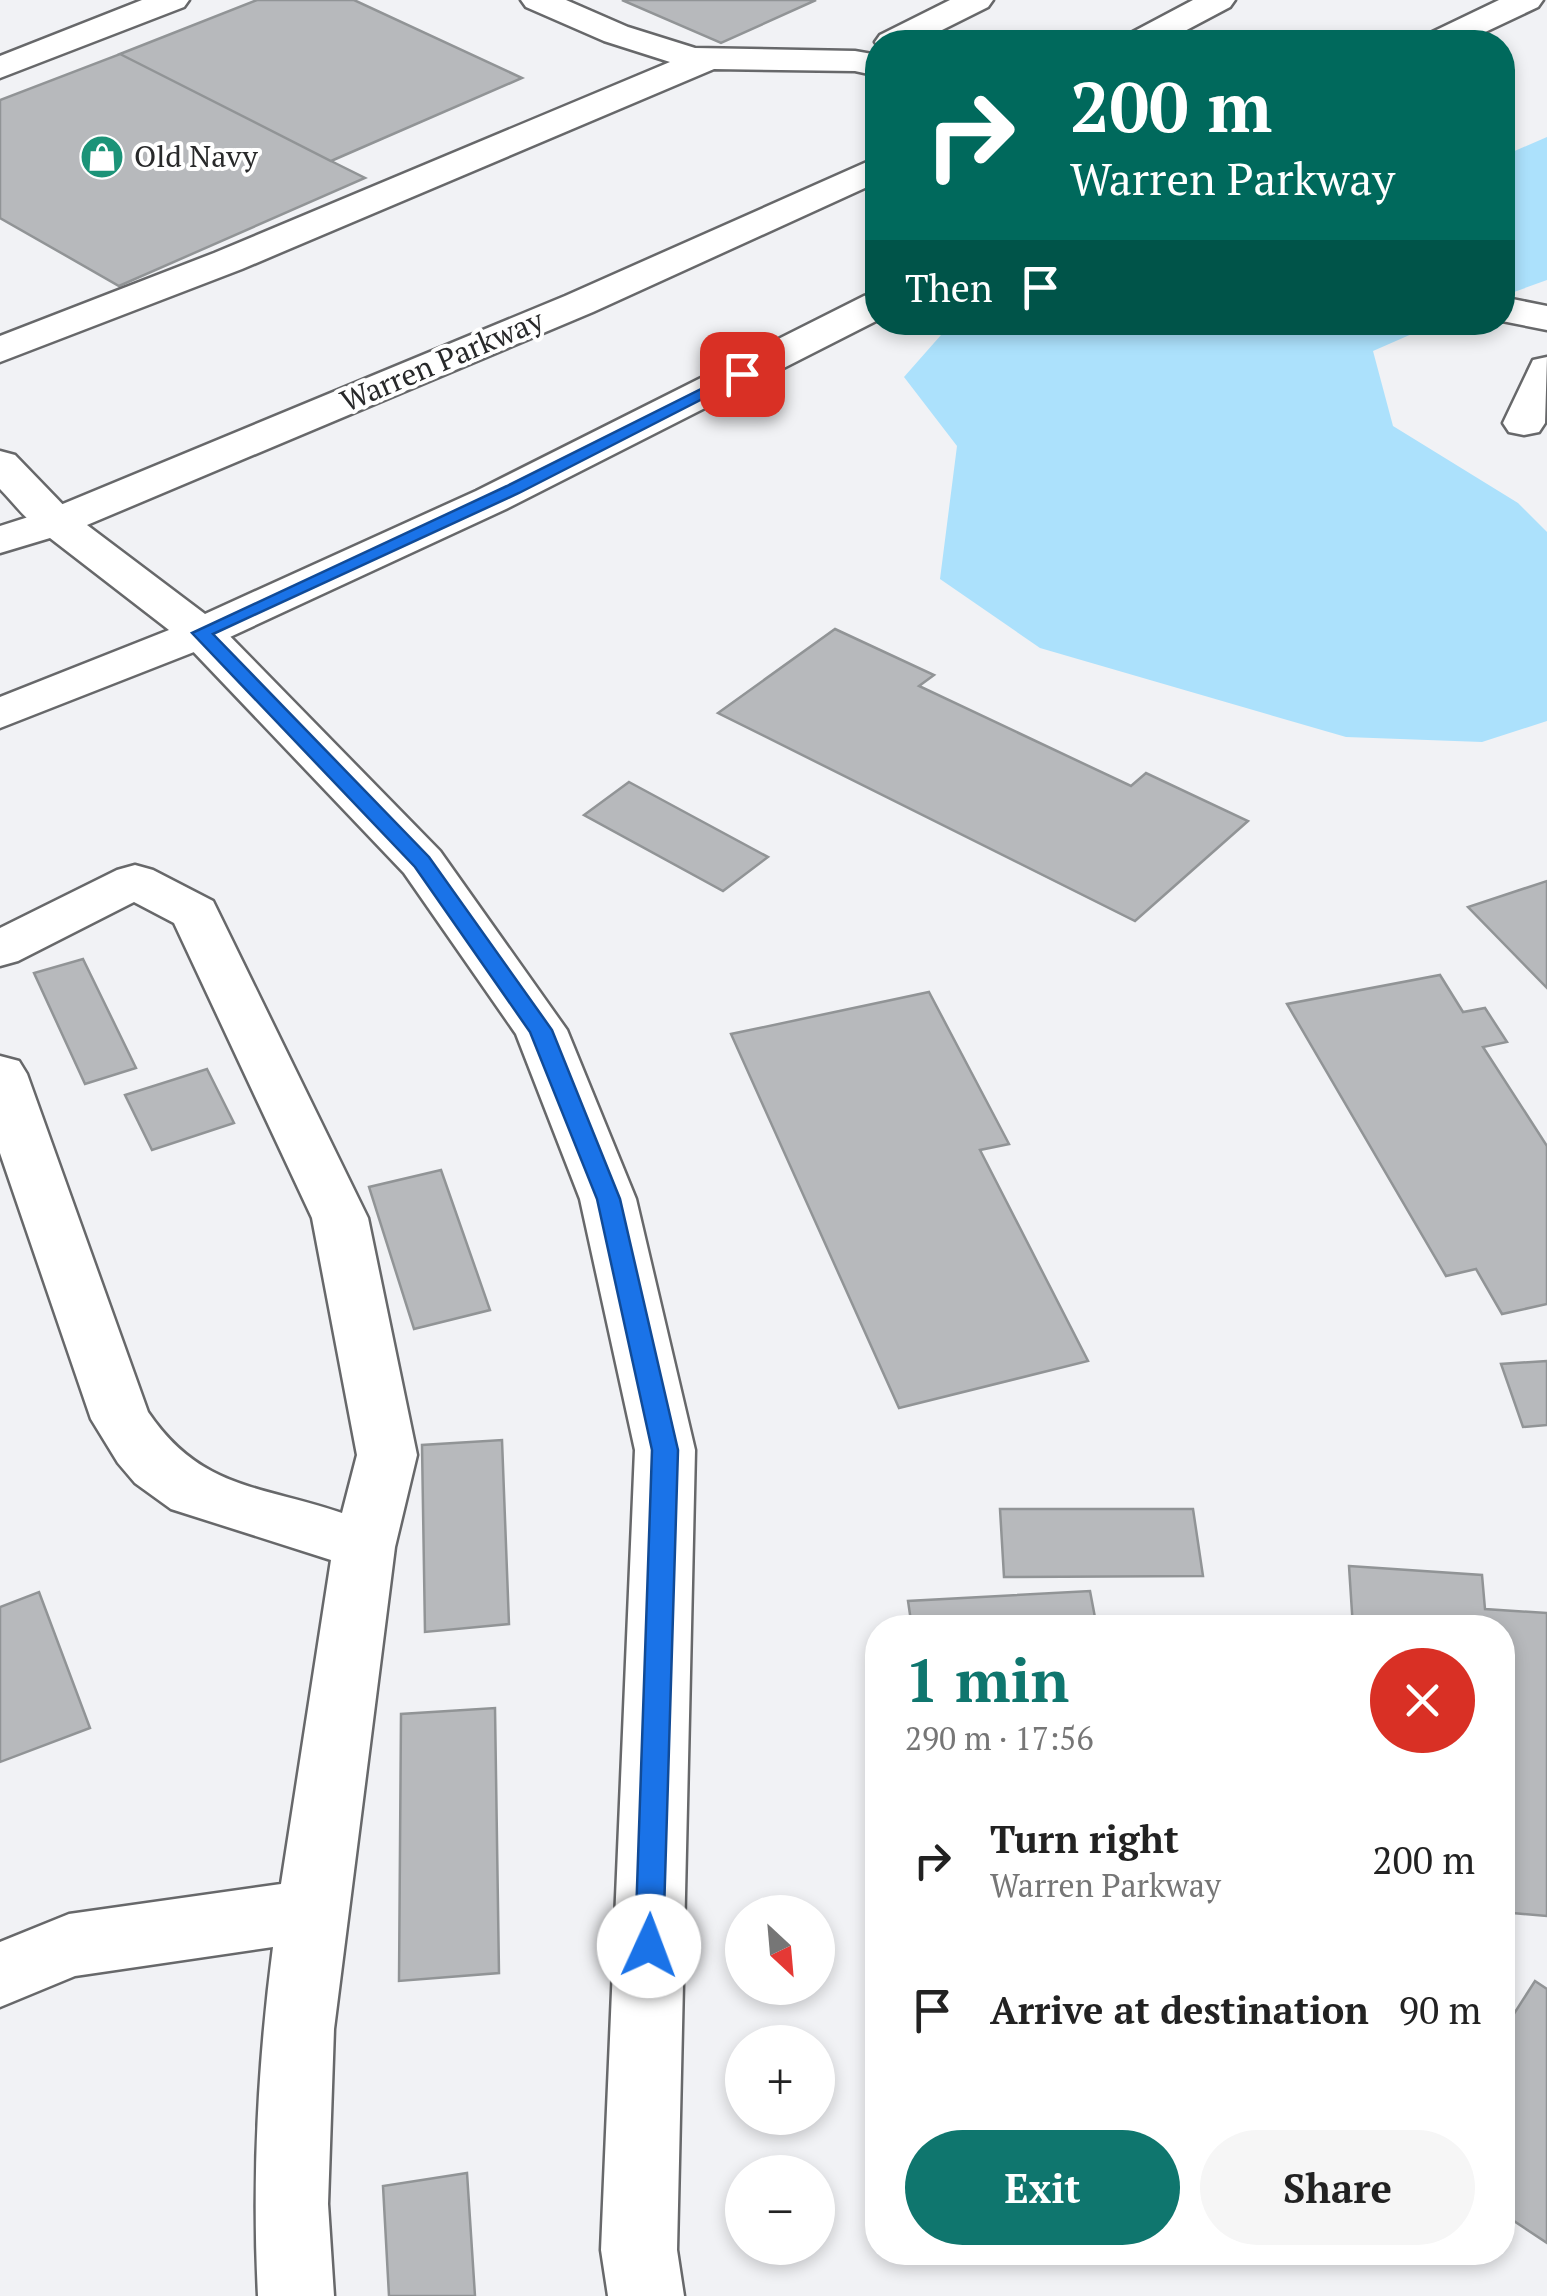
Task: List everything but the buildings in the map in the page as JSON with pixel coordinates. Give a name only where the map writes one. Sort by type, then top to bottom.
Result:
[{"type":"main road","points":[[0,68],[172,0]]},
{"type":"main road","points":[[538,0],[616,34],[692,58],[865,59]]},
{"type":"main road","points":[[916,30],[976,0]]},
{"type":"main road","points":[[1162,30],[1218,0]]},
{"type":"main road","points":[[1463,30],[1526,0]]},
{"type":"main road","points":[[0,350],[228,261],[707,58]]},
{"type":"main road","name":"Warren Parkway","points":[[0,540],[56,522],[579,304],[865,174]]},
{"type":"main road","points":[[0,714],[201,633],[513,490],[865,311]]},
{"type":"main road","points":[[1515,312],[1547,318]]},
{"type":"main road","points":[[1524,423],[1547,369]]},
{"type":"main road","points":[[0,464],[56,522],[201,633],[422,862],[541,1030],[608,1199],[665,1450],[640,2250],[646,2296]]},
{"type":"main road","points":[[0,949],[135,881],[194,913],[340,1218],[387,1455],[364,1547],[298,2029],[292,2204],[296,2296]]},
{"type":"main road","points":[[0,1074],[16,1170],[121,1419],[136,1444],[172,1482],[213,1504],[293,1522],[364,1547]]},
{"type":"main road","points":[[0,1975],[69,1945],[312,1910]]},
{"type":"water","points":[[1547,137],[1547,280],[1515,292],[1515,151]]},
{"type":"water","points":[[941,335],[1410,335],[1373,351],[1393,426],[1518,503],[1547,532],[1547,721],[1482,742],[1346,737],[1040,648],[940,579],[957,446],[904,377]]},
{"type":"place","name":"Old Navy","points":[[102,157]]},
{"type":"route","points":[[649,1946],[665,1450],[608,1199],[541,1030],[422,862],[201,633],[513,490],[742,374]]}]
